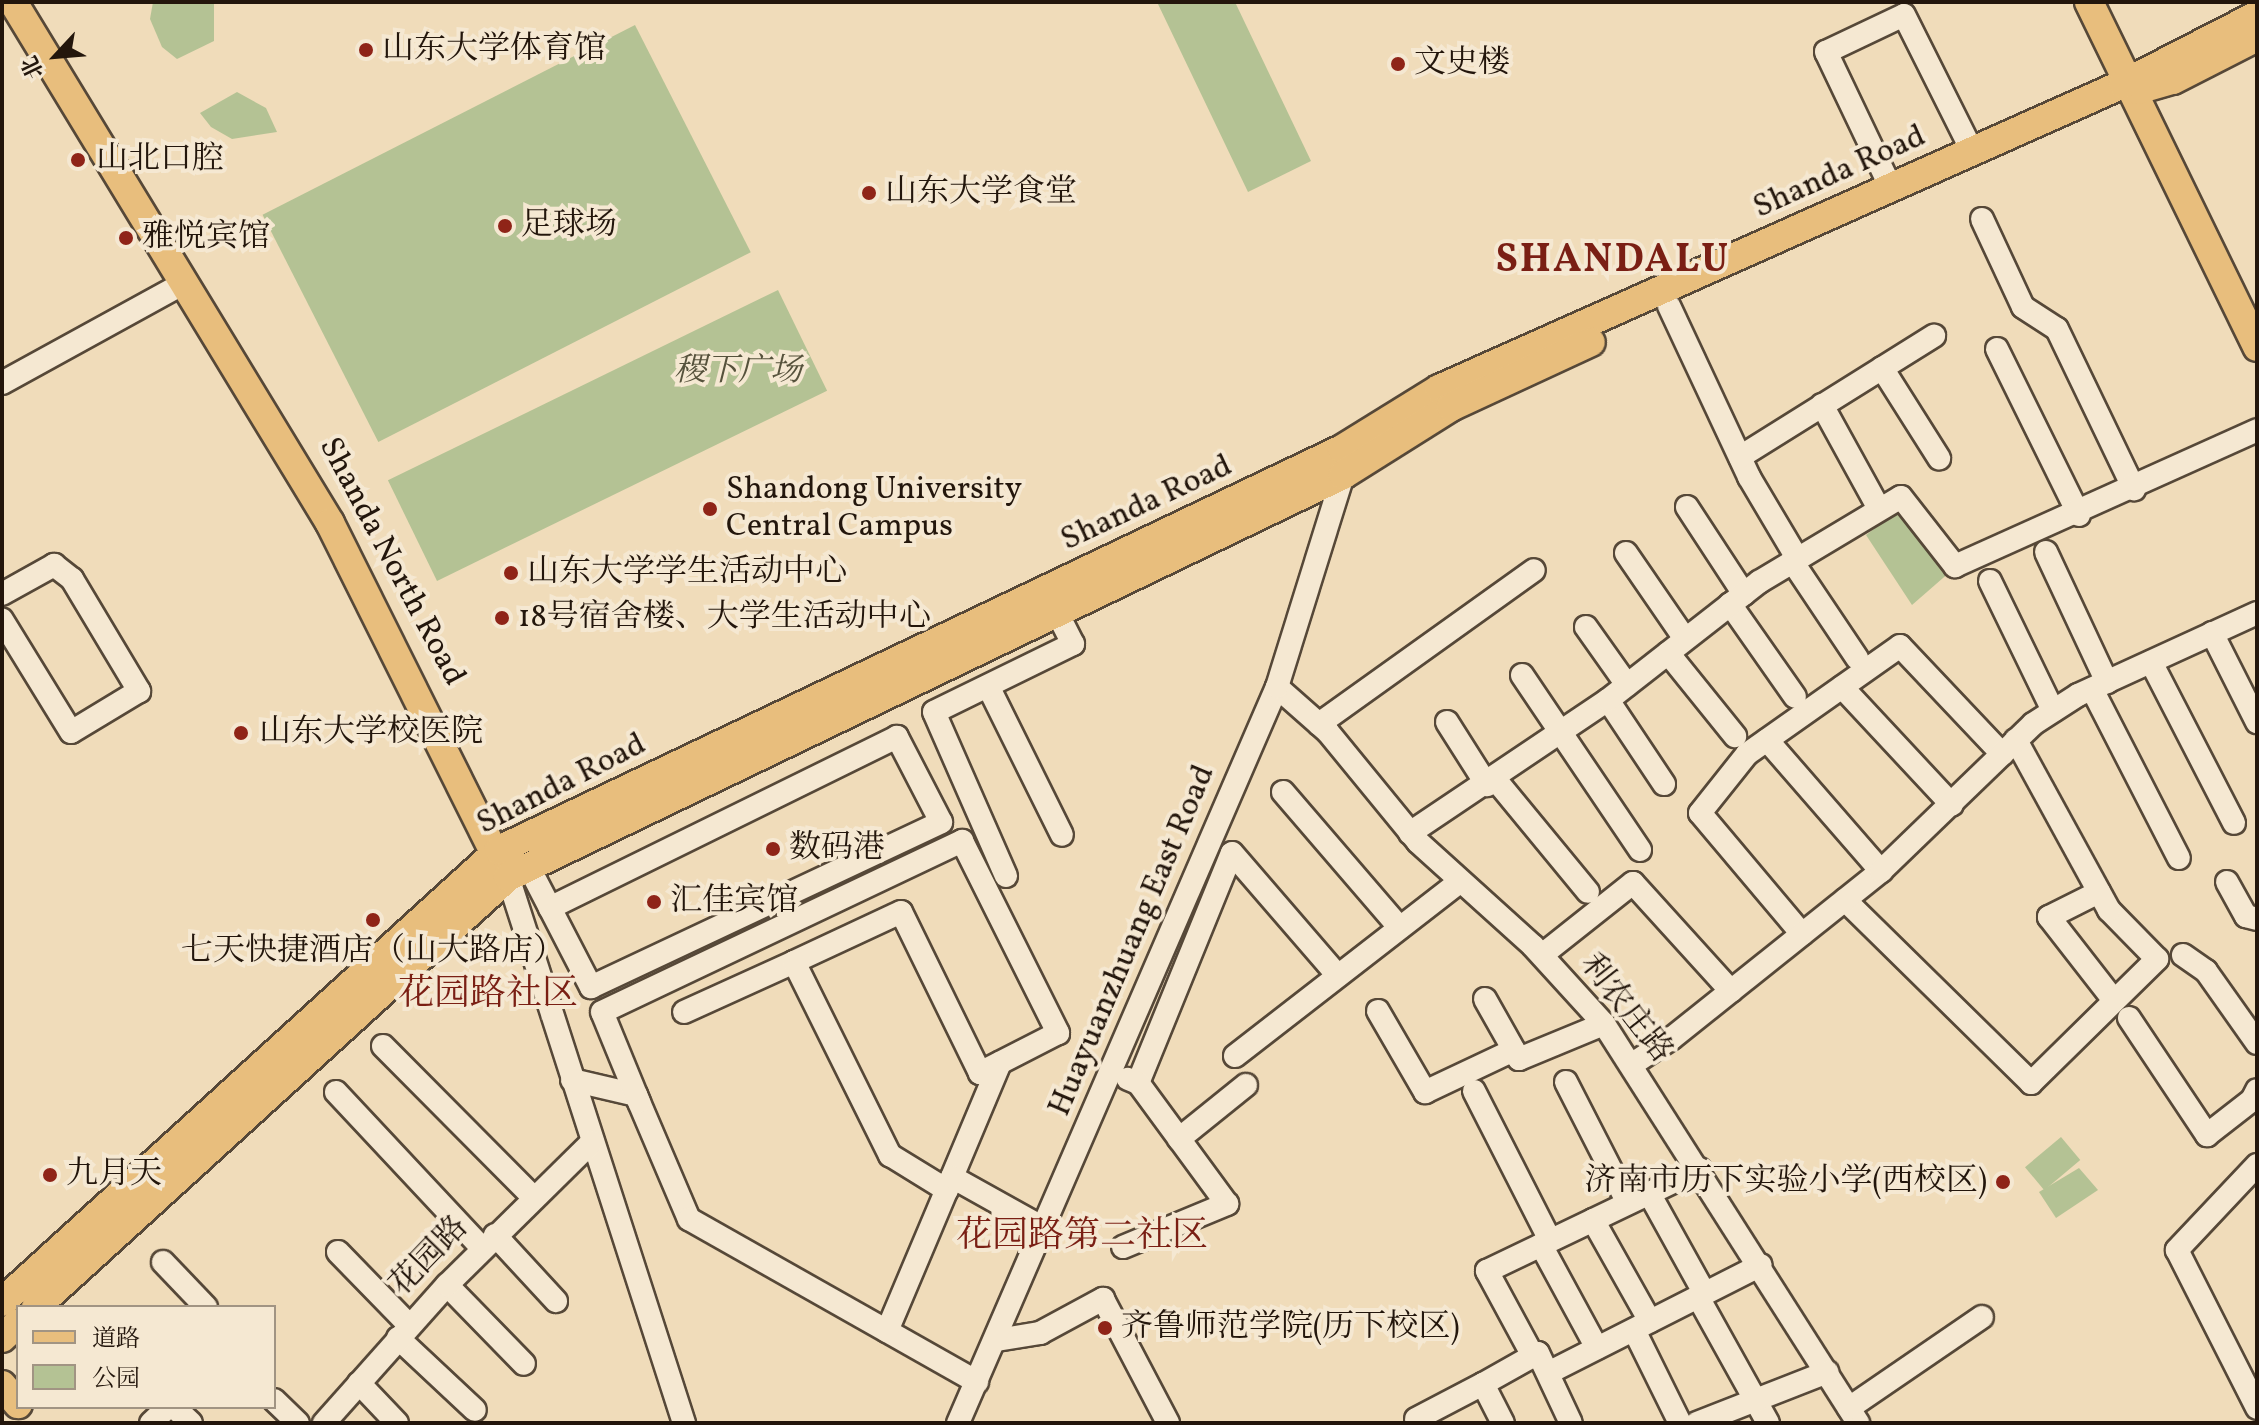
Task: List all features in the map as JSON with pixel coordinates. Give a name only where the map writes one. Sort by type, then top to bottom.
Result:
[{"type":"main road","name":"Shanda North Road","points":[[13,2],[330,523],[508,865]]},
{"type":"main road","name":"Shanda North Road","points":[[22,2],[328,504],[508,865]]},
{"type":"main road","points":[[2089,2],[2257,347]]},
{"type":"main road","name":"Shanda Road","points":[[38,1305],[508,865],[1057,613],[1343,475],[1451,407],[2131,86],[2257,15]]},
{"type":"main road","name":"Shanda Road","points":[[2,1302],[508,865],[1342,449],[1439,389],[1972,151],[2131,86],[2173,80],[2257,37]]},
{"type":"main road","points":[[2,1385],[16,1401]]},
{"type":"street","points":[[1891,188],[1826,52],[1904,15],[1972,151]]},
{"type":"street","points":[[1982,219],[2023,307],[2057,329],[2134,489]]},
{"type":"street","points":[[2,383],[184,283]]},
{"type":"street","points":[[1669,306],[1740,457],[1795,560],[1857,658]]},
{"type":"street","points":[[1740,457],[1934,336]]},
{"type":"street","points":[[1997,349],[2079,515]]},
{"type":"street","points":[[1882,368],[1939,458]]},
{"type":"street","points":[[1822,405],[1877,505]]},
{"type":"street","points":[[1410,833],[1491,782],[1608,700],[1737,599],[1795,560],[1901,497],[1955,566],[2079,515],[2257,430]]},
{"type":"street","name":"Huayuanzhuang East Road","points":[[958,1423],[997,1340],[1277,687],[1343,475]]},
{"type":"street","points":[[1687,507],[1795,697]]},
{"type":"street","points":[[2046,552],[2100,685],[2179,858]]},
{"type":"street","points":[[1626,553],[1676,646],[1735,736]]},
{"type":"street","points":[[2,594],[54,565],[72,579],[139,691],[71,732],[2,620]]},
{"type":"street","points":[[1319,724],[1534,570]]},
{"type":"street","points":[[1990,581],[2053,711]]},
{"type":"street","points":[[1006,876],[934,712],[1073,644],[1057,613]]},
{"type":"street","points":[[1631,1065],[1731,991],[1881,871],[2009,747],[2053,711],[2100,685],[2257,613]]},
{"type":"street","points":[[1586,627],[1627,685]]},
{"type":"street","points":[[2212,633],[2257,722]]},
{"type":"street","points":[[1802,934],[1700,813],[1747,754],[1900,646],[2009,747],[2109,910],[2157,959],[2031,1083],[1845,900]]},
{"type":"street","points":[[2151,662],[2234,823]]},
{"type":"street","points":[[1522,675],[1558,735],[1640,850]]},
{"type":"street","points":[[988,686],[1062,835]]},
{"type":"street","name":"利农庄路","points":[[1277,687],[1319,724],[1410,833],[1542,955],[1604,1024],[1761,1265],[1853,1416]]},
{"type":"street","points":[[1842,687],[1952,805]]},
{"type":"street","points":[[1608,700],[1664,784]]},
{"type":"street","points":[[1447,722],[1491,782],[1588,892]]},
{"type":"street","points":[[508,865],[550,908],[591,987],[941,822],[897,737],[550,908]]},
{"type":"street","points":[[1767,740],[1881,871]]},
{"type":"street","points":[[1283,792],[1400,928]]},
{"type":"street","points":[[684,1012],[901,912],[980,1073],[1058,1033],[962,841],[602,1012],[689,1219],[977,1382]]},
{"type":"street","points":[[1138,1083],[1232,853],[1338,976]]},
{"type":"street","points":[[508,865],[572,1080],[684,1423]]},
{"type":"street","points":[[2227,882],[2246,916],[2257,919]]},
{"type":"street","points":[[1542,955],[1633,883],[1731,991]]},
{"type":"street","points":[[1235,1056],[1457,884]]},
{"type":"street","points":[[2099,892],[2049,917],[2112,998]]},
{"type":"street","points":[[2183,955],[2206,971],[2257,1043]]},
{"type":"street","points":[[794,962],[890,1155],[1045,1229]]},
{"type":"street","points":[[1485,999],[1519,1059],[1604,1024]]},
{"type":"street","points":[[1378,1011],[1425,1092],[1514,1050]]},
{"type":"street","points":[[2129,1018],[2207,1135],[2252,1100],[2257,1090]]},
{"type":"street","points":[[383,1046],[534,1198]]},
{"type":"street","points":[[887,1331],[1000,1063]]},
{"type":"street","points":[[1112,1071],[1138,1083],[1227,1204],[1123,1247]]},
{"type":"street","points":[[572,1080],[636,1095]]},
{"type":"street","points":[[1566,1082],[1628,1203]]},
{"type":"street","points":[[1179,1139],[1246,1085]]},
{"type":"street","points":[[1474,1091],[1597,1348]]},
{"type":"street","points":[[336,1092],[489,1242],[556,1301]]},
{"type":"street","name":"花园路","points":[[324,1423],[447,1285],[592,1142]]},
{"type":"street","points":[[2257,1165],[2177,1250],[2257,1408]]},
{"type":"street","points":[[1533,1356],[1487,1271],[1700,1169]]},
{"type":"street","points":[[1649,1193],[1768,1423]]},
{"type":"street","points":[[1593,1220],[1642,1326],[1680,1423]]},
{"type":"street","points":[[338,1252],[404,1332],[475,1410]]},
{"type":"street","points":[[163,1262],[204,1305]]},
{"type":"street","points":[[1552,1371],[1761,1265]]},
{"type":"street","points":[[447,1285],[524,1364]]},
{"type":"street","points":[[997,1340],[1040,1333],[1103,1299],[1168,1423]]},
{"type":"street","points":[[1853,1416],[1982,1317]]},
{"type":"street","points":[[1414,1422],[1538,1353],[1571,1423]]},
{"type":"street","points":[[1697,1423],[1827,1372]]},
{"type":"street","points":[[359,1383],[397,1423]]},
{"type":"street","points":[[1483,1384],[1503,1423]]},
{"type":"street","points":[[276,1402],[298,1423]]},
{"type":"street","points":[[151,1423],[166,1409]]},
{"type":"street","points":[[176,1409],[191,1423]]},
{"type":"green space","points":[[153,2],[214,2],[214,41],[177,59],[162,47],[150,19]]},
{"type":"green space","points":[[1157,2],[1235,2],[1311,161],[1248,192]]},
{"type":"green space","points":[[635,25],[751,252],[378,442],[263,215]]},
{"type":"green space","points":[[237,92],[266,108],[277,132],[232,139],[211,127],[200,113]]},
{"type":"green space","name":"稷下广场","points":[[778,290],[827,391],[437,581],[388,480]]},
{"type":"green space","points":[[1903,507],[1951,571],[1912,605],[1866,535]]},
{"type":"green space","points":[[2061,1137],[2080,1160],[2044,1190],[2025,1167]]},
{"type":"green space","points":[[2079,1168],[2098,1190],[2056,1218],[2039,1192]]},
{"type":"place","name":"山东大学体育馆","points":[[366,50]]},
{"type":"place","name":"文史楼","points":[[1398,64]]},
{"type":"place","name":"山北口腔","points":[[78,160]]},
{"type":"place","name":"山东大学食堂","points":[[869,193]]},
{"type":"place","name":"足球场","points":[[505,226]]},
{"type":"place","name":"雅悦宾馆","points":[[126,238]]},
{"type":"place","name":"Shandong University Central Campus","points":[[710,509]]},
{"type":"place","name":"山东大学学生活动中心","points":[[511,573]]},
{"type":"place","name":"18号宿舍楼、大学生活动中心","points":[[502,618]]},
{"type":"place","name":"山东大学校医院","points":[[241,733]]},
{"type":"place","name":"数码港","points":[[773,849]]},
{"type":"place","name":"汇佳宾馆","points":[[654,902]]},
{"type":"place","name":"七天快捷酒店（山大路店）","points":[[373,920]]},
{"type":"place","name":"九月天","points":[[50,1175]]},
{"type":"place","name":"济南市历下实验小学(西校区)","points":[[2003,1182]]},
{"type":"place","name":"齐鲁师范学院(历下校区)","points":[[1105,1328]]},
{"type":"district","name":"SHANDALU","points":[[1613,261]]},
{"type":"district","name":"花园路社区","points":[[488,996]]},
{"type":"district","name":"花园路第二社区","points":[[1082,1238]]}]
